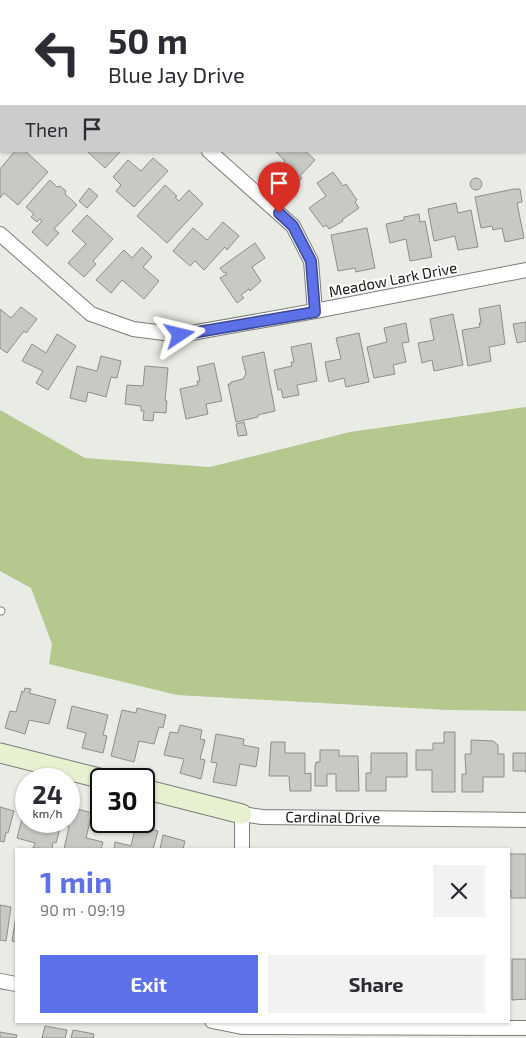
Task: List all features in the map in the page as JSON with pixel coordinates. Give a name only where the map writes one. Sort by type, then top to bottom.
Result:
[{"type":"street","points":[[210,152],[293,226],[311,261],[315,312]]},
{"type":"street","name":"Meadow Lark Drive","points":[[0,234],[91,314],[133,329],[180,335],[315,312],[526,270]]},
{"type":"street","points":[[0,753],[90,776]]},
{"type":"street","name":"Cardinal Drive","points":[[155,792],[242,814],[262,817],[526,820]]},
{"type":"street","points":[[242,814],[242,848]]},
{"type":"street","points":[[0,981],[15,984]]},
{"type":"street","points":[[220,1023],[242,1029],[526,1028]]},
{"type":"green space","points":[[526,407],[526,711],[447,710],[177,695],[49,664],[52,644],[31,588],[0,571],[0,410],[85,458],[210,467],[350,432]]},
{"type":"building","points":[[14,152],[26,152],[48,172],[18,205],[4,193],[0,198],[0,169]]},
{"type":"building","points":[[88,152],[120,152],[105,168]]},
{"type":"building","points":[[276,152],[306,152],[315,160],[300,176],[302,178],[290,191],[274,176],[284,165],[282,164],[285,161]]},
{"type":"building","points":[[153,158],[168,171],[134,207],[116,191],[121,185],[113,177],[128,160],[141,171]]},
{"type":"building","points":[[333,172],[343,186],[346,184],[357,200],[355,202],[359,208],[329,229],[326,225],[323,227],[309,208],[326,196],[317,183]]},
{"type":"building","points":[[478,178],[481,179],[481,189],[474,190],[471,189],[470,182],[471,179]]},
{"type":"building","points":[[50,180],[57,187],[60,186],[66,191],[65,194],[77,205],[54,229],[59,233],[47,246],[32,232],[42,221],[40,219],[37,222],[31,217],[34,214],[26,207]]},
{"type":"building","points":[[165,185],[177,196],[175,197],[179,201],[189,190],[203,204],[167,243],[137,216]]},
{"type":"building","points":[[89,188],[98,196],[87,208],[79,201]]},
{"type":"building","points":[[520,189],[522,202],[517,203],[524,238],[505,242],[502,228],[493,230],[492,226],[481,228],[475,197]]},
{"type":"building","points":[[456,203],[458,213],[471,210],[478,247],[458,250],[455,236],[434,241],[428,209]]},
{"type":"building","points":[[419,214],[420,222],[425,221],[432,257],[410,261],[406,239],[390,243],[386,224]]},
{"type":"building","points":[[87,215],[113,239],[93,261],[96,264],[84,277],[68,263],[86,244],[72,231]]},
{"type":"building","points":[[223,222],[239,236],[227,250],[225,247],[204,270],[195,261],[190,266],[173,251],[193,228],[207,240]]},
{"type":"building","points":[[367,228],[375,268],[356,272],[355,268],[338,271],[331,235]]},
{"type":"building","points":[[255,243],[265,258],[252,267],[261,281],[250,291],[249,289],[241,295],[244,298],[237,303],[220,278],[227,274],[220,268]]},
{"type":"building","points":[[142,247],[152,257],[143,267],[159,281],[144,299],[122,280],[111,293],[96,280],[124,250],[132,258]]},
{"type":"building","points":[[500,305],[505,344],[489,347],[491,361],[468,366],[462,330],[480,327],[479,309]]},
{"type":"building","points":[[21,307],[37,319],[26,333],[24,331],[7,353],[0,348],[0,309],[11,318]]},
{"type":"building","points":[[453,314],[463,365],[434,371],[432,360],[422,363],[418,343],[434,340],[430,319]]},
{"type":"building","points":[[526,322],[526,341],[517,343],[513,324]]},
{"type":"building","points":[[406,323],[409,342],[402,343],[406,362],[393,365],[395,374],[374,378],[367,347],[387,342],[384,328]]},
{"type":"building","points":[[359,333],[369,382],[346,387],[344,378],[329,382],[325,362],[341,359],[336,338]]},
{"type":"building","points":[[57,334],[76,346],[48,390],[36,383],[43,371],[22,361],[32,344],[46,353]]},
{"type":"building","points":[[311,343],[317,381],[297,385],[299,395],[283,398],[281,389],[278,390],[274,370],[292,366],[291,362],[294,362],[291,347]]},
{"type":"building","points":[[264,352],[275,411],[236,422],[228,384],[243,379],[246,374],[242,357]]},
{"type":"building","points":[[101,356],[121,361],[117,378],[111,377],[106,397],[88,392],[86,402],[70,398],[77,366],[97,371]]},
{"type":"building","points":[[214,363],[222,401],[206,404],[208,414],[186,419],[180,389],[198,385],[197,381],[200,381],[197,367]]},
{"type":"building","points":[[145,366],[168,368],[165,401],[167,401],[166,413],[154,412],[153,421],[143,420],[144,411],[141,411],[141,406],[125,404],[127,385],[143,386]]},
{"type":"building","points":[[244,422],[247,435],[238,436],[236,424]]},
{"type":"building","points":[[25,688],[31,689],[29,693],[56,700],[49,724],[29,720],[25,734],[5,728],[10,711],[16,712],[22,691],[24,692]]},
{"type":"building","points":[[72,706],[108,715],[103,735],[107,736],[103,753],[82,748],[86,733],[67,728]]},
{"type":"building","points":[[137,708],[166,715],[163,728],[159,727],[154,744],[139,741],[134,762],[111,756],[122,710],[136,713]]},
{"type":"building","points":[[180,725],[202,730],[200,739],[205,740],[200,759],[205,760],[201,779],[180,773],[184,759],[164,755],[170,732],[178,733]]},
{"type":"building","points":[[444,732],[455,732],[455,792],[432,792],[432,770],[416,770],[416,750],[433,750],[433,743],[444,743]]},
{"type":"building","points":[[216,734],[244,739],[243,745],[259,748],[256,767],[240,764],[236,786],[213,782],[217,763],[211,762]]},
{"type":"building","points":[[471,740],[493,741],[498,745],[498,754],[504,754],[504,777],[483,777],[483,792],[462,792],[462,774],[466,774],[465,754],[471,754]]},
{"type":"building","points":[[271,742],[285,742],[285,753],[305,753],[305,774],[311,773],[311,791],[290,791],[289,776],[269,776]]},
{"type":"building","points":[[320,750],[339,750],[339,756],[358,756],[359,791],[336,791],[336,774],[327,774],[327,786],[315,786],[315,767],[316,762],[320,762]]},
{"type":"building","points":[[371,753],[407,753],[407,777],[386,777],[386,791],[366,791],[366,773],[371,773]]},
{"type":"building","points":[[513,753],[526,753],[526,771],[513,771]]},
{"type":"building","points":[[0,807],[14,811],[4,842],[0,841]]},
{"type":"building","points":[[80,810],[90,812],[86,838],[103,842],[101,848],[64,848],[68,833],[80,833]]},
{"type":"building","points":[[155,830],[158,831],[153,848],[114,848],[115,842],[131,846],[134,833],[155,833]]},
{"type":"building","points":[[18,833],[59,833],[56,843],[53,842],[52,848],[33,848],[35,843],[17,838]]},
{"type":"building","points":[[163,835],[185,841],[183,848],[160,848]]},
{"type":"building","points":[[510,854],[526,854],[526,898],[511,898]]},
{"type":"building","points":[[0,905],[11,907],[6,941],[0,940]]},
{"type":"building","points":[[15,922],[15,942],[12,941]]},
{"type":"building","points":[[512,959],[526,959],[526,999],[512,1000]]},
{"type":"building","points":[[45,1026],[67,1030],[65,1038],[42,1038]]},
{"type":"building","points":[[73,1030],[94,1034],[93,1038],[71,1038]]},
{"type":"building","points":[[0,1032],[17,1035],[16,1038],[0,1038]]},
{"type":"route","points":[[180,335],[315,312],[311,261],[293,226],[279,213]]}]
